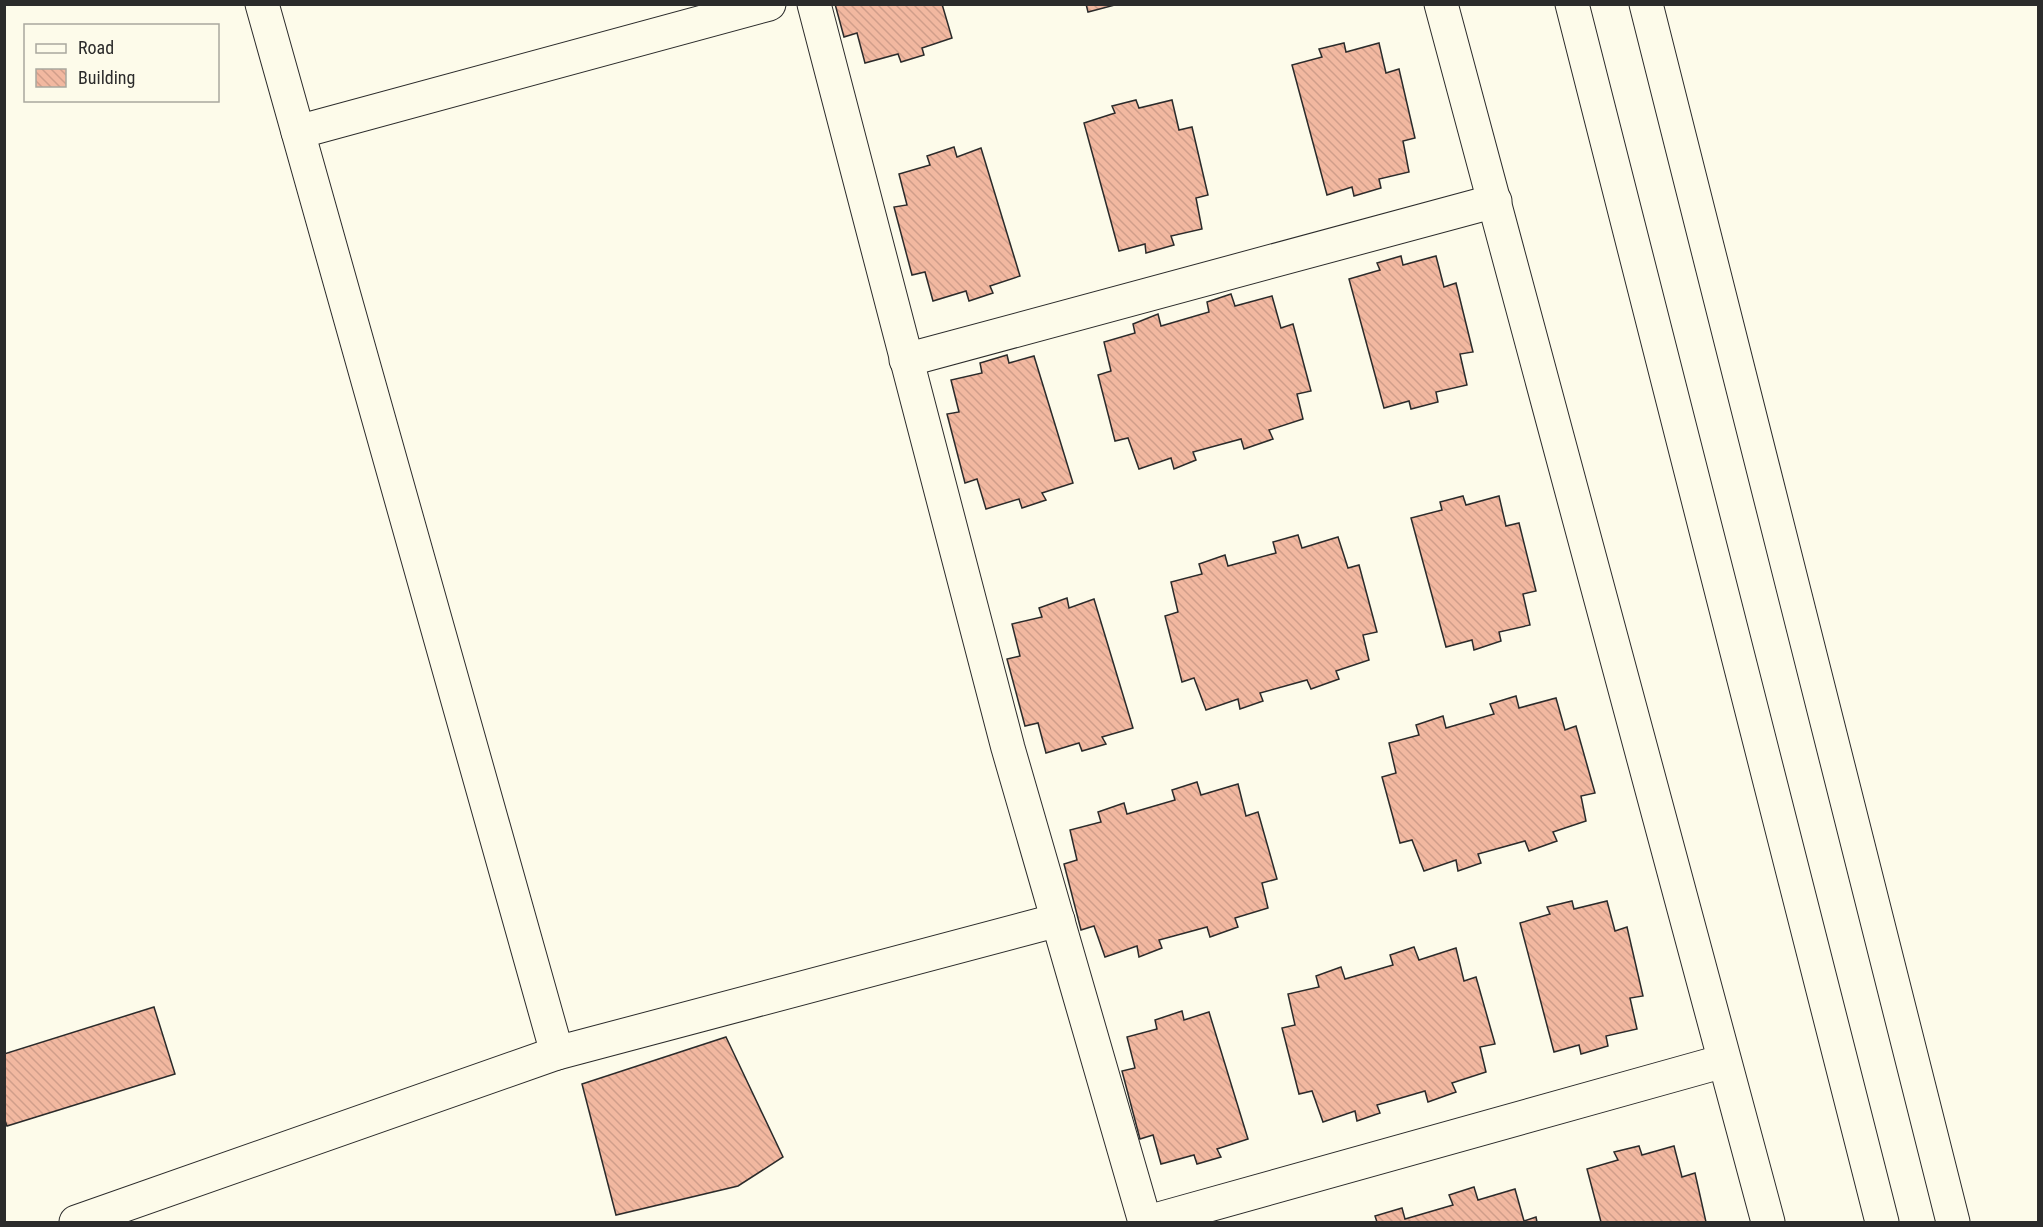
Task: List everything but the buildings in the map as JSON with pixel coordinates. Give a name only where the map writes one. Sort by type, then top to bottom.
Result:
[{"type":"street","points":[[262,4],[557,1053]]},
{"type":"street","points":[[298,132],[769,4]]},
{"type":"street","points":[[814,4],[1008,748],[1146,1222],[1725,1061]]},
{"type":"street","points":[[1442,4],[1768,1222]]},
{"type":"street","points":[[1572,4],[1882,1222]]},
{"type":"street","points":[[1647,4],[1953,1222]]},
{"type":"street","points":[[906,360],[1495,201]]},
{"type":"street","points":[[76,1222],[557,1053],[1058,920]]}]
